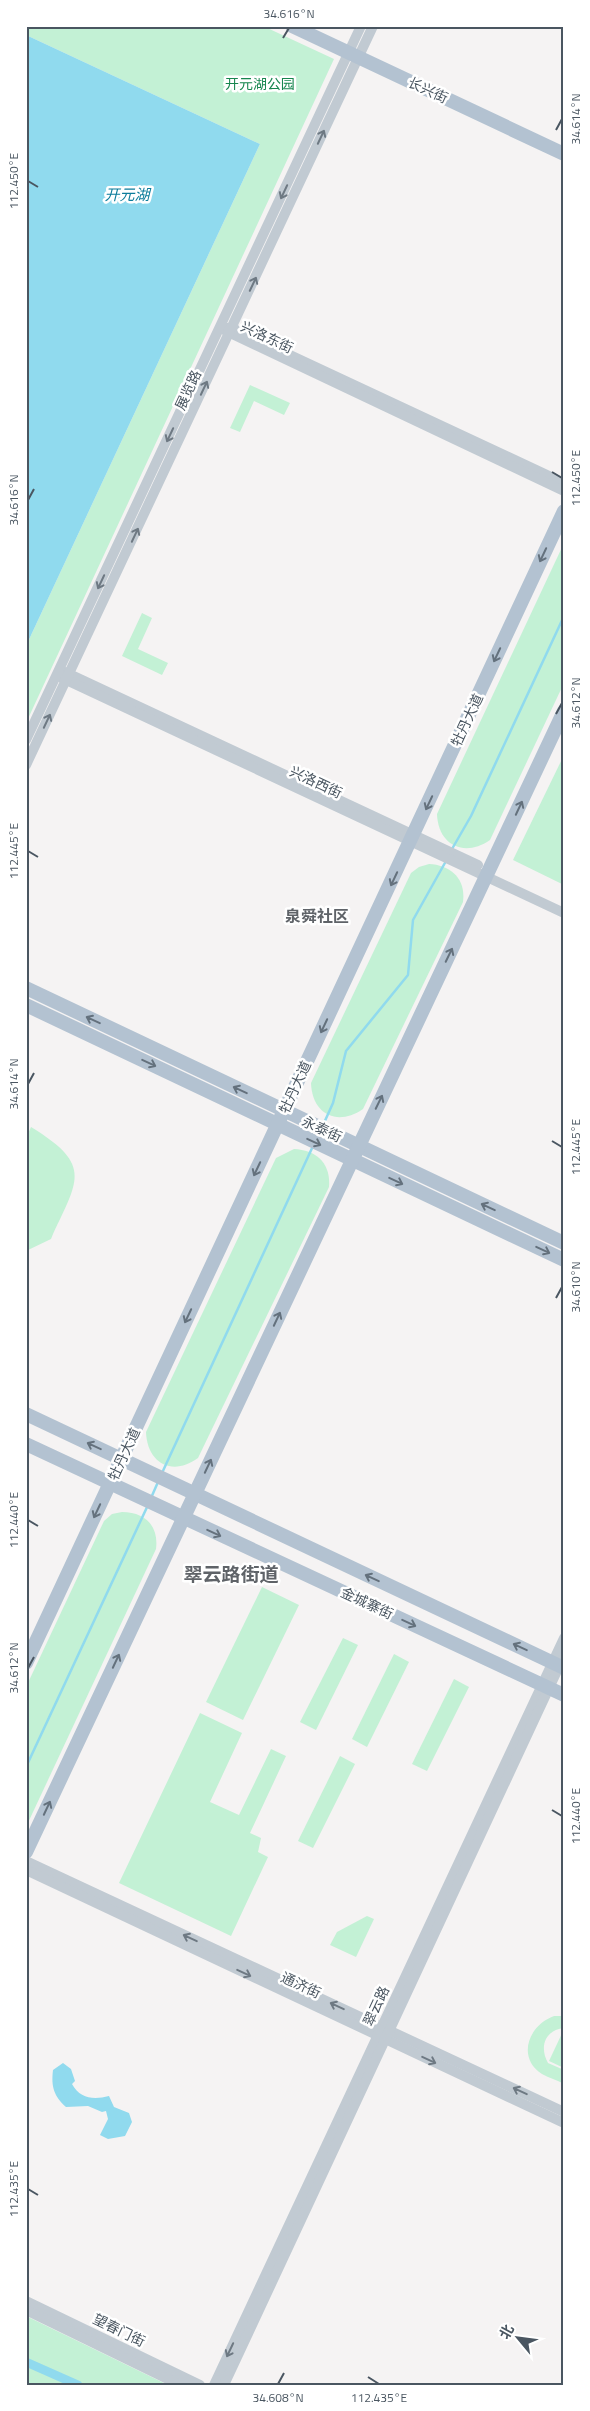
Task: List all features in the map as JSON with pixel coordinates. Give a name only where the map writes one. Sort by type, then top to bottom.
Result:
[{"type":"main road","name":"长兴街","points":[[292,26],[355,51],[564,145]]},
{"type":"main road","name":"长兴街","points":[[311,26],[355,51],[564,154]]},
{"type":"main road","name":"牡丹大道","points":[[26,1663],[277,1124],[413,838],[564,511]]},
{"type":"main road","points":[[26,1852],[564,711]]},
{"type":"main road","name":"永泰街","points":[[26,988],[564,1243]]},
{"type":"main road","name":"永泰街","points":[[26,1005],[564,1260]]},
{"type":"main road","points":[[26,1414],[121,1459]]},
{"type":"main road","points":[[26,1444],[110,1484]]},
{"type":"main road","name":"金城寨街","points":[[121,1459],[560,1663]]},
{"type":"main road","name":"金城寨街","points":[[110,1484],[564,1695]]},
{"type":"street","name":"展览路","points":[[26,765],[63,675],[228,330],[355,51],[361,26]]},
{"type":"street","name":"展览路","points":[[355,51],[373,26]]},
{"type":"street","name":"兴洛东街","points":[[228,330],[564,483]]},
{"type":"street","name":"兴洛东街","points":[[228,330],[564,491]]},
{"type":"street","name":"展览路","points":[[26,740],[63,675]]},
{"type":"street","name":"兴洛西街","points":[[63,675],[443,852],[564,913]]},
{"type":"street","name":"兴洛西街","points":[[488,874],[564,906]]},
{"type":"street","name":"翠云路","points":[[214,2385],[383,2033],[545,1686],[560,1663],[564,1638]]},
{"type":"street","name":"通济街","points":[[26,1862],[383,2033],[564,2123]]},
{"type":"street","name":"通济街","points":[[26,1870],[383,2033],[564,2112]]},
{"type":"street","name":"翠云路","points":[[224,2385],[383,2033]]},
{"type":"street","name":"望春门街","points":[[26,2301],[200,2385]]},
{"type":"street","name":"望春门街","points":[[26,2310],[180,2385]]},
{"type":"green space","name":"开元湖公园","points":[[26,26],[263,26],[334,59],[26,723],[26,646],[260,144],[26,35]]},
{"type":"green space","points":[[250,385],[290,403],[284,415],[254,401],[240,432],[230,428]]},
{"type":"green space","points":[[564,543],[564,683],[490,840],[471,848],[462,848],[447,841],[438,825],[437,814]]},
{"type":"green space","points":[[142,613],[152,618],[138,649],[168,663],[162,675],[122,656]]},
{"type":"green space","points":[[564,755],[564,885],[513,860]]},
{"type":"green space","points":[[429,864],[444,867],[455,875],[462,886],[463,902],[363,1109],[344,1117],[335,1117],[321,1110],[316,1103],[312,1094],[311,1083],[411,873],[419,867]]},
{"type":"green space","points":[[31,1127],[65,1153],[72,1164],[75,1176],[68,1203],[51,1239],[26,1251],[26,1138]]},
{"type":"green space","points":[[294,1149],[309,1152],[321,1160],[328,1172],[329,1187],[198,1458],[188,1464],[179,1466],[163,1464],[151,1452],[147,1443],[146,1432],[276,1158]]},
{"type":"green space","points":[[122,1512],[137,1515],[149,1522],[155,1534],[156,1549],[26,1827],[26,1687],[104,1521],[112,1514]]},
{"type":"green space","points":[[262,1587],[299,1605],[243,1720],[206,1702]]},
{"type":"green space","points":[[343,1638],[358,1645],[316,1730],[300,1722]]},
{"type":"green space","points":[[394,1654],[409,1662],[367,1747],[352,1739]]},
{"type":"green space","points":[[454,1679],[469,1687],[427,1771],[412,1764]]},
{"type":"green space","points":[[200,1713],[242,1733],[210,1802],[239,1815],[271,1749],[286,1756],[250,1833],[261,1838],[258,1852],[268,1857],[231,1936],[119,1883]]},
{"type":"green space","points":[[340,1756],[355,1764],[313,1848],[298,1841]]},
{"type":"green space","points":[[367,1916],[374,1919],[356,1957],[330,1945],[337,1932]]},
{"type":"green space","points":[[554,2016],[564,2016],[564,2028],[557,2029],[548,2036],[544,2045],[544,2051],[548,2063],[564,2070],[564,2084],[542,2074],[529,2059],[529,2042],[532,2034],[545,2020]]},
{"type":"green space","points":[[564,2029],[564,2068],[549,2061]]},
{"type":"green space","points":[[26,2316],[168,2385],[26,2385]]},
{"type":"water","name":"开元湖","points":[[26,35],[260,144],[26,646]]},
{"type":"water","points":[[63,2063],[71,2069],[75,2081],[72,2084],[79,2093],[93,2098],[109,2096],[114,2107],[129,2113],[132,2122],[125,2136],[108,2139],[100,2135],[108,2119],[106,2111],[102,2112],[88,2106],[66,2107],[62,2103],[54,2091],[52,2076],[53,2070]]},
{"type":"waterway","points":[[452,849],[471,816],[564,616]]},
{"type":"waterway","points":[[324,1123],[333,1103],[346,1051],[408,975],[413,920],[446,861]]},
{"type":"waterway","points":[[162,1473],[313,1146]]},
{"type":"waterway","points":[[151,1498],[158,1482]]},
{"type":"waterway","points":[[26,1767],[148,1505]]},
{"type":"waterway","points":[[26,2362],[78,2385]]},
{"type":"district","name":"泉舜社区","points":[[317,916]]},
{"type":"district","name":"翠云路街道","points":[[231,1574]]}]
